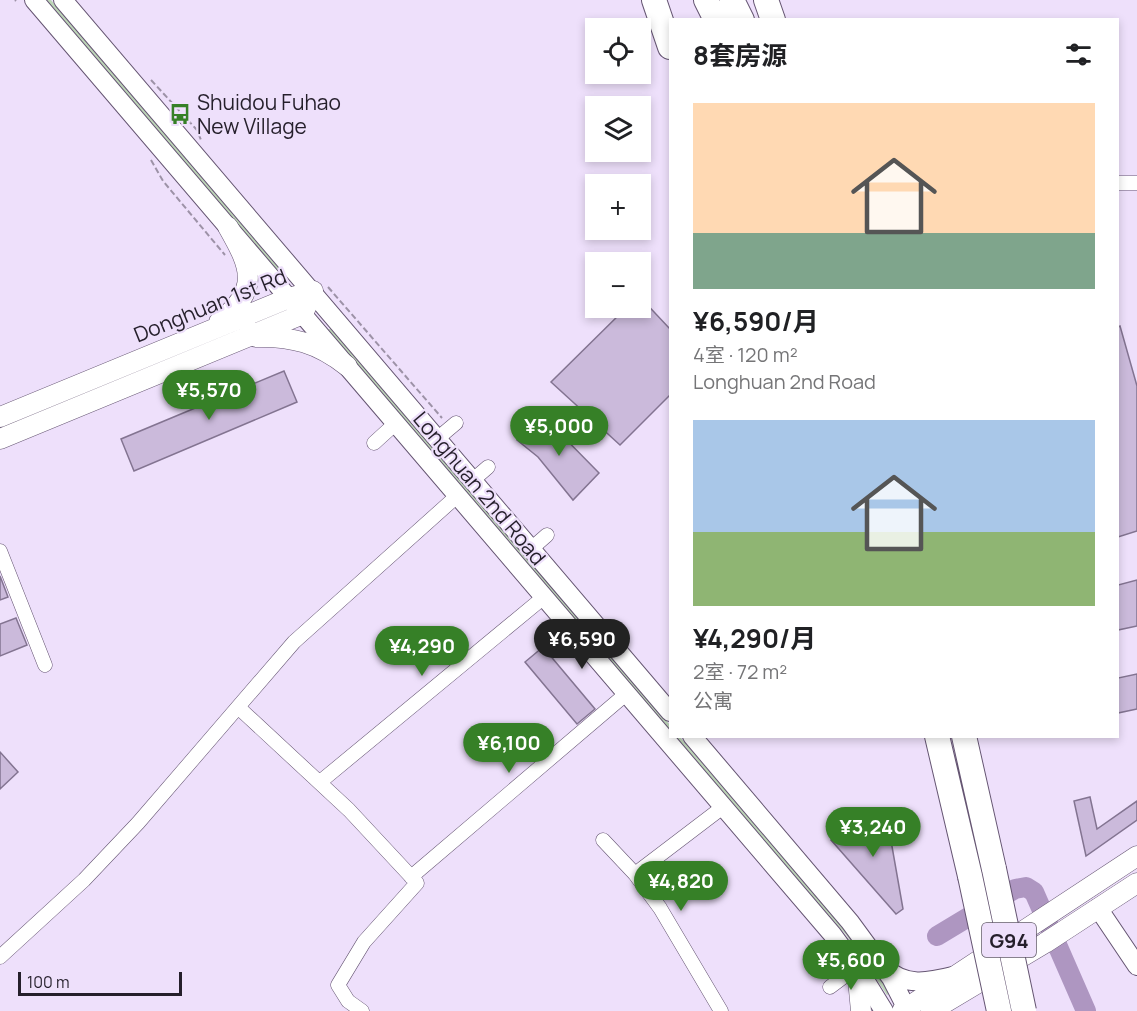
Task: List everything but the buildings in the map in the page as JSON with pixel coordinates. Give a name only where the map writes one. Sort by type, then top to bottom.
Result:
[{"type":"highway","points":[[654,0],[669,44]]},
{"type":"highway","points":[[706,0],[715,18]]},
{"type":"highway","points":[[732,0],[741,18]]},
{"type":"highway","points":[[766,0],[772,18]]},
{"type":"highway","name":"G94","points":[[937,738],[999,1011]]},
{"type":"highway","name":"G94","points":[[964,738],[1024,1011]]},
{"type":"main road","name":"Longhuan 2nd Road","points":[[22,0],[228,227],[396,423],[723,807],[851,962],[884,1011]]},
{"type":"main road","name":"Longhuan 2nd Road","points":[[63,0],[320,289],[437,439],[669,711]]},
{"type":"main road","points":[[201,334],[229,313],[248,289],[246,261],[228,227]]},
{"type":"main road","name":"Donghuan 1st Rd","points":[[0,417],[289,298],[320,289]]},
{"type":"main road","name":"Donghuan 1st Rd","points":[[0,439],[303,314],[320,289]]},
{"type":"main road","points":[[238,340],[261,337],[296,339],[327,351],[347,366]]},
{"type":"main road","points":[[694,738],[839,908],[879,960],[895,976],[914,982],[953,976]]},
{"type":"main road","points":[[879,960],[906,1010],[953,976],[1137,856]]},
{"type":"main road","points":[[931,1011],[1045,943],[1137,883]]},
{"type":"main road","points":[[1098,908],[1137,966]]},
{"type":"main road","points":[[851,962],[861,998],[861,1011]]},
{"type":"street","points":[[1119,183],[1137,183]]},
{"type":"street","points":[[437,439],[450,422]]},
{"type":"street","points":[[374,443],[396,423]]},
{"type":"street","points":[[473,480],[488,467]]},
{"type":"street","points":[[0,957],[95,868],[294,642],[458,496]]},
{"type":"street","points":[[531,549],[547,535]]},
{"type":"street","points":[[0,551],[45,665]]},
{"type":"street","points":[[320,782],[544,597]]},
{"type":"street","points":[[411,877],[626,694]]},
{"type":"street","points":[[238,706],[320,782],[417,883],[364,942],[338,986],[348,1001],[362,1011]]},
{"type":"street","points":[[635,874],[723,807]]},
{"type":"street","points":[[603,840],[635,874],[660,908],[722,1011]]},
{"type":"street","points":[[830,987],[851,962]]},
{"type":"path","points":[[163,181],[225,255]]},
{"type":"path","points":[[320,289],[450,422]]},
{"type":"green space","points":[[45,0],[51,0],[282,270],[278,273]]},
{"type":"green space","points":[[332,328],[669,724],[669,731],[327,330]]},
{"type":"green space","points":[[676,738],[681,738],[835,917],[890,993],[887,995],[847,936]]},
{"type":"waterway","points":[[937,936],[1015,889],[1026,887],[1034,892],[1086,1011]]},
{"type":"place","name":"Shuidou Fuhao New Village","points":[[180,114]]}]
